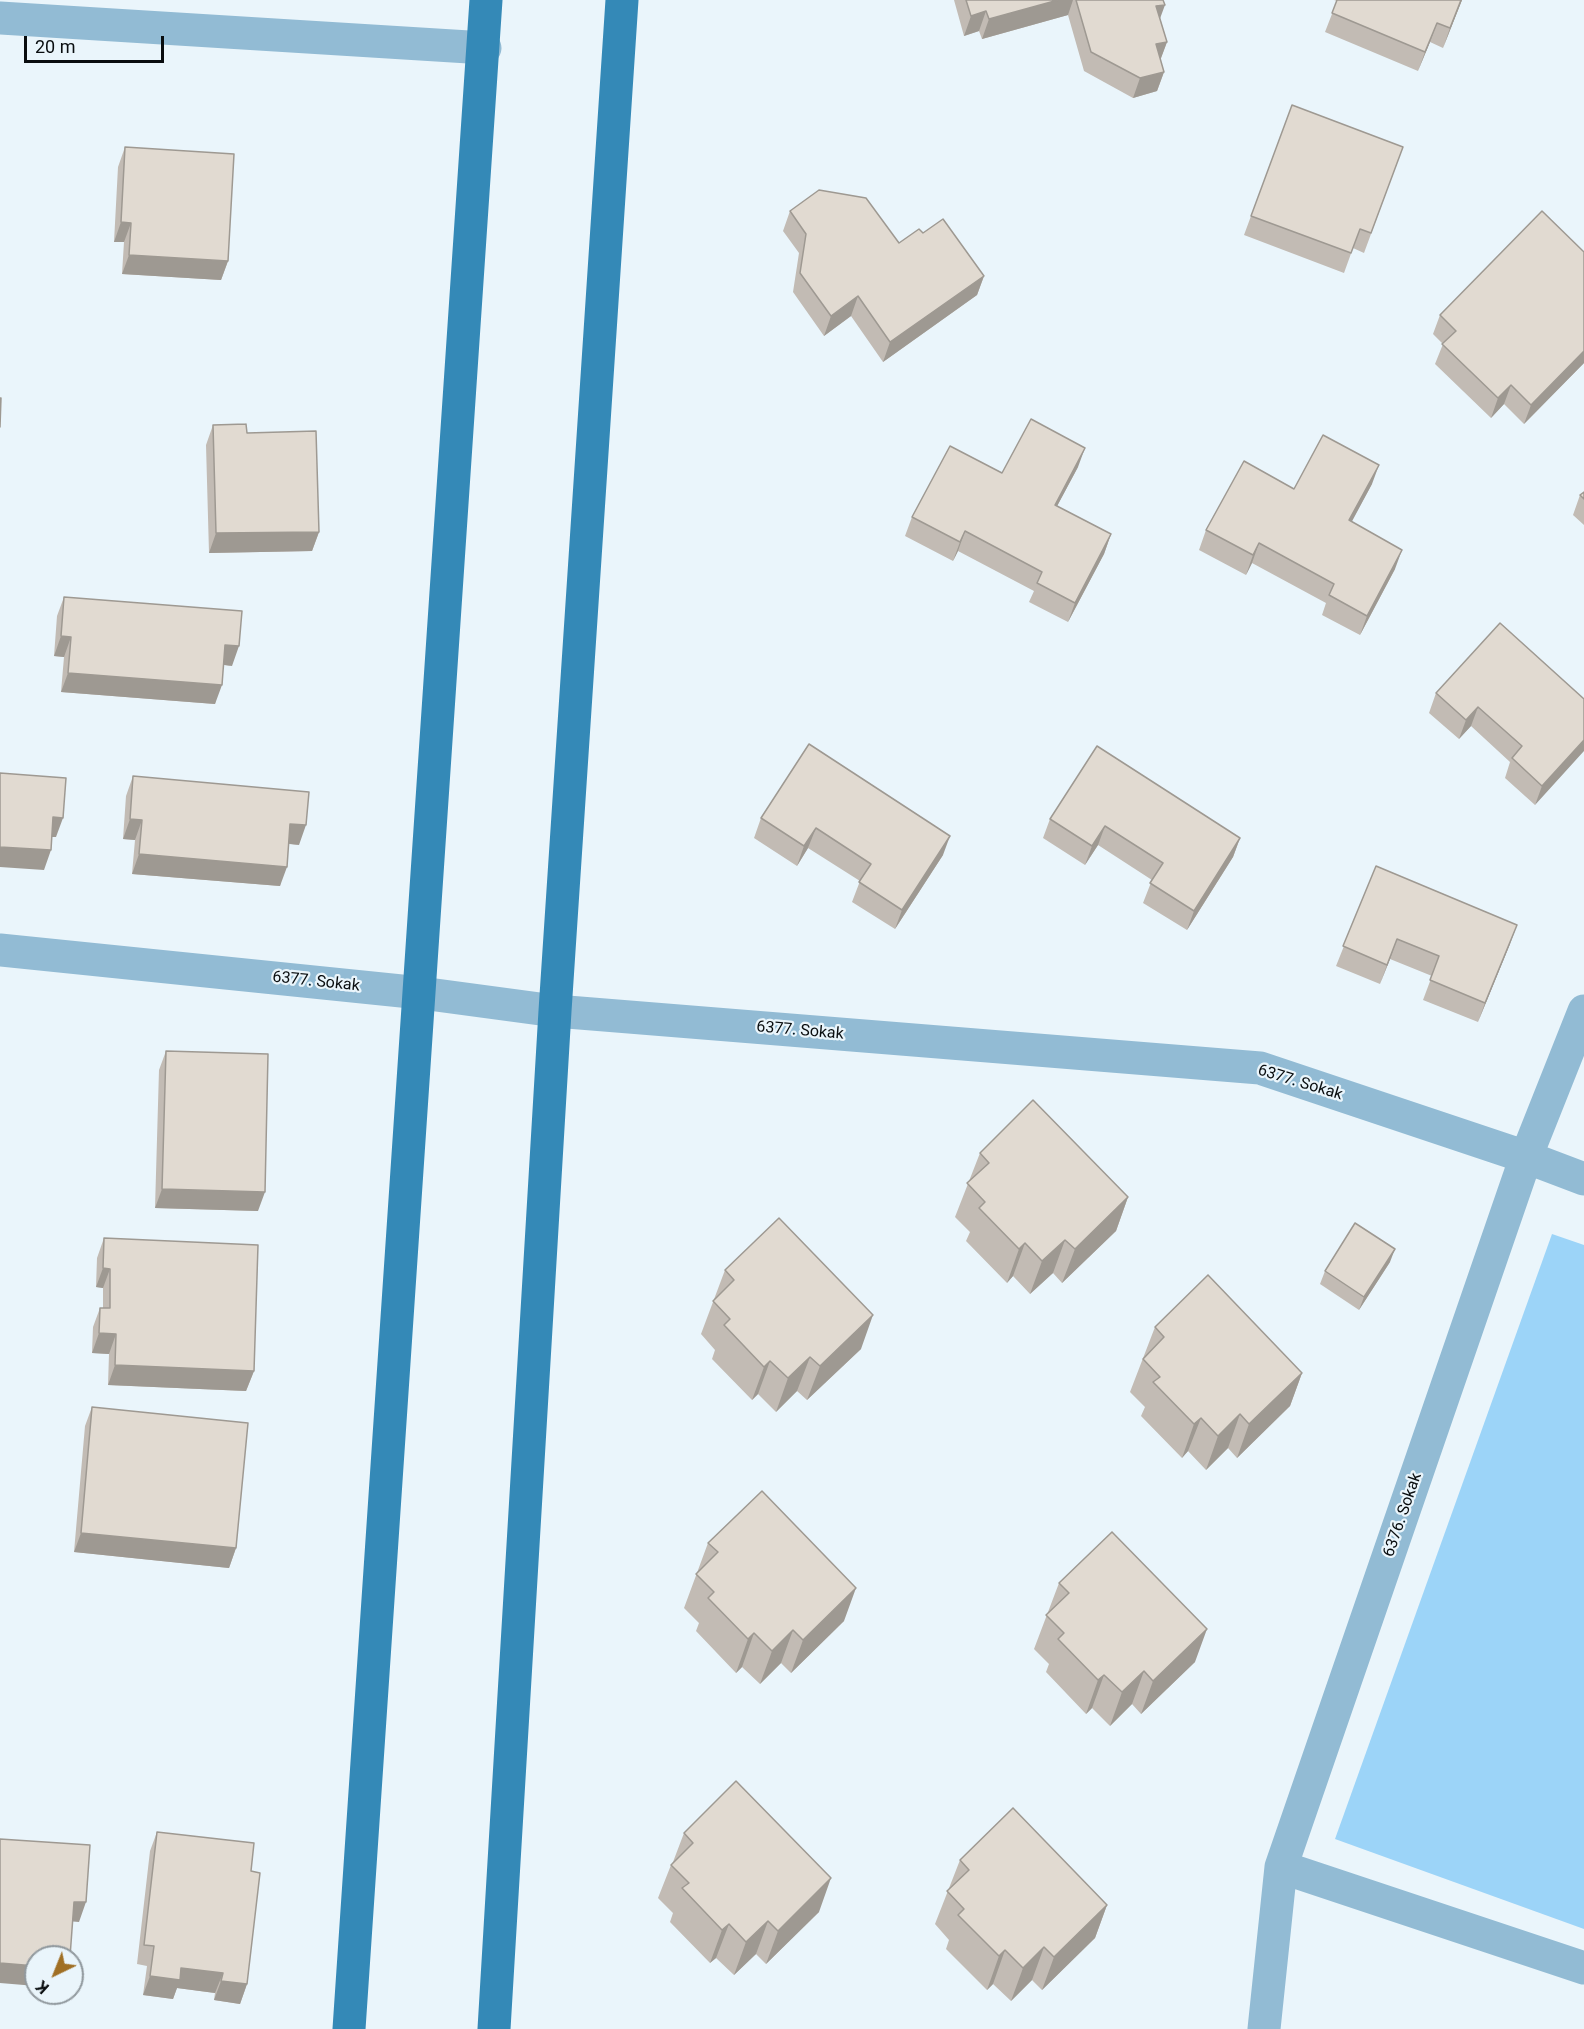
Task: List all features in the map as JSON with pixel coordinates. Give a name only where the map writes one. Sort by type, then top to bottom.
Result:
[{"type":"main road","points":[[349,2029],[421,993],[486,0]]},
{"type":"main road","points":[[494,2029],[555,1011],[622,0]]},
{"type":"street","points":[[0,18],[484,48]]},
{"type":"street","name":"6377. Sokak","points":[[0,950],[421,993],[555,1011],[1260,1068],[1526,1157],[1584,1179]]},
{"type":"street","name":"6376. Sokak","points":[[1263,2029],[1281,1867],[1526,1157],[1584,1011]]},
{"type":"street","points":[[1281,1867],[1584,1968]]},
{"type":"shaded area","points":[[1552,1234],[1584,1245],[1584,1929],[1335,1839]]},
{"type":"building","points":[[966,0],[1058,0],[989,19],[986,11],[971,16]]},
{"type":"building","points":[[1076,0],[1163,0],[1165,5],[1156,6],[1167,42],[1156,44],[1164,72],[1140,78],[1091,52]]},
{"type":"building","points":[[1337,0],[1461,0],[1450,28],[1437,23],[1425,52],[1332,13]]},
{"type":"building","points":[[1292,105],[1403,147],[1371,233],[1360,229],[1351,253],[1251,216]]},
{"type":"building","points":[[125,147],[234,154],[228,261],[129,255],[131,223],[121,222]]},
{"type":"building","points":[[819,190],[866,198],[899,243],[919,229],[923,233],[943,219],[984,276],[890,342],[858,296],[831,316],[800,273],[806,234],[790,211]]},
{"type":"building","points":[[1542,211],[1584,252],[1584,351],[1531,405],[1511,385],[1498,398],[1442,344],[1456,331],[1440,315]]},
{"type":"building","points":[[1031,419],[1085,448],[1055,505],[1111,534],[1075,603],[1037,583],[1042,572],[965,531],[960,542],[912,517],[950,446],[1002,473]]},
{"type":"building","points":[[246,424],[247,433],[316,431],[319,532],[216,533],[213,425]]},
{"type":"building","points":[[1323,435],[1379,465],[1349,520],[1402,550],[1367,616],[1329,595],[1334,584],[1259,543],[1253,555],[1206,530],[1244,461],[1294,489]]},
{"type":"building","points":[[64,597],[242,611],[239,646],[225,645],[222,685],[68,673],[71,637],[61,636]]},
{"type":"building","points":[[1500,623],[1584,699],[1584,740],[1542,786],[1512,758],[1522,746],[1478,707],[1466,720],[1436,693]]},
{"type":"building","points":[[809,744],[950,836],[902,910],[859,882],[871,864],[816,828],[804,846],[761,818]]},
{"type":"building","points":[[1097,746],[1240,838],[1194,911],[1150,883],[1163,863],[1105,826],[1092,846],[1050,819]]},
{"type":"building","points":[[0,773],[66,778],[63,818],[53,817],[51,850],[0,847]]},
{"type":"building","points":[[133,776],[309,792],[306,825],[290,824],[287,867],[139,854],[142,820],[130,819]]},
{"type":"building","points":[[1376,866],[1517,925],[1485,1003],[1430,980],[1439,956],[1397,939],[1387,965],[1343,946]]},
{"type":"building","points":[[166,1051],[268,1054],[265,1192],[162,1189]]},
{"type":"building","points":[[1033,1100],[1128,1197],[1075,1249],[1065,1240],[1042,1261],[1025,1243],[1019,1249],[979,1208],[985,1202],[967,1183],[989,1163],[980,1153]]},
{"type":"building","points":[[779,1218],[873,1315],[820,1366],[810,1357],[788,1378],[770,1361],[764,1367],[724,1325],[730,1319],[713,1301],[734,1280],[725,1270]]},
{"type":"building","points":[[1355,1223],[1395,1249],[1364,1297],[1325,1271]]},
{"type":"building","points":[[104,1238],[258,1245],[254,1371],[115,1365],[116,1334],[99,1333],[100,1308],[110,1308],[110,1269],[103,1268]]},
{"type":"building","points":[[1208,1275],[1302,1373],[1249,1424],[1240,1414],[1218,1436],[1201,1418],[1194,1424],[1153,1382],[1160,1377],[1143,1359],[1164,1337],[1155,1327]]},
{"type":"building","points":[[92,1407],[248,1423],[236,1548],[81,1533]]},
{"type":"building","points":[[762,1491],[856,1588],[803,1640],[793,1630],[772,1651],[754,1633],[748,1639],[708,1598],[714,1592],[696,1574],[718,1552],[708,1543]]},
{"type":"building","points":[[1112,1532],[1207,1629],[1153,1681],[1144,1671],[1122,1692],[1104,1675],[1098,1680],[1058,1639],[1064,1633],[1046,1615],[1069,1593],[1059,1583]]},
{"type":"building","points":[[736,1781],[831,1878],[778,1931],[768,1921],[746,1942],[729,1924],[722,1930],[682,1888],[689,1883],[671,1865],[693,1843],[684,1833]]},
{"type":"building","points":[[1013,1808],[1107,1905],[1054,1957],[1044,1947],[1023,1968],[1005,1950],[999,1956],[958,1915],[964,1909],[947,1891],[969,1870],[960,1860]]},
{"type":"building","points":[[157,1832],[254,1843],[251,1871],[260,1873],[247,1984],[221,1981],[223,1973],[181,1968],[180,1980],[150,1976],[154,1946],[144,1945]]},
{"type":"building","points":[[0,1839],[90,1845],[86,1902],[74,1902],[71,1945],[24,1945],[24,1965],[0,1963]]}]
